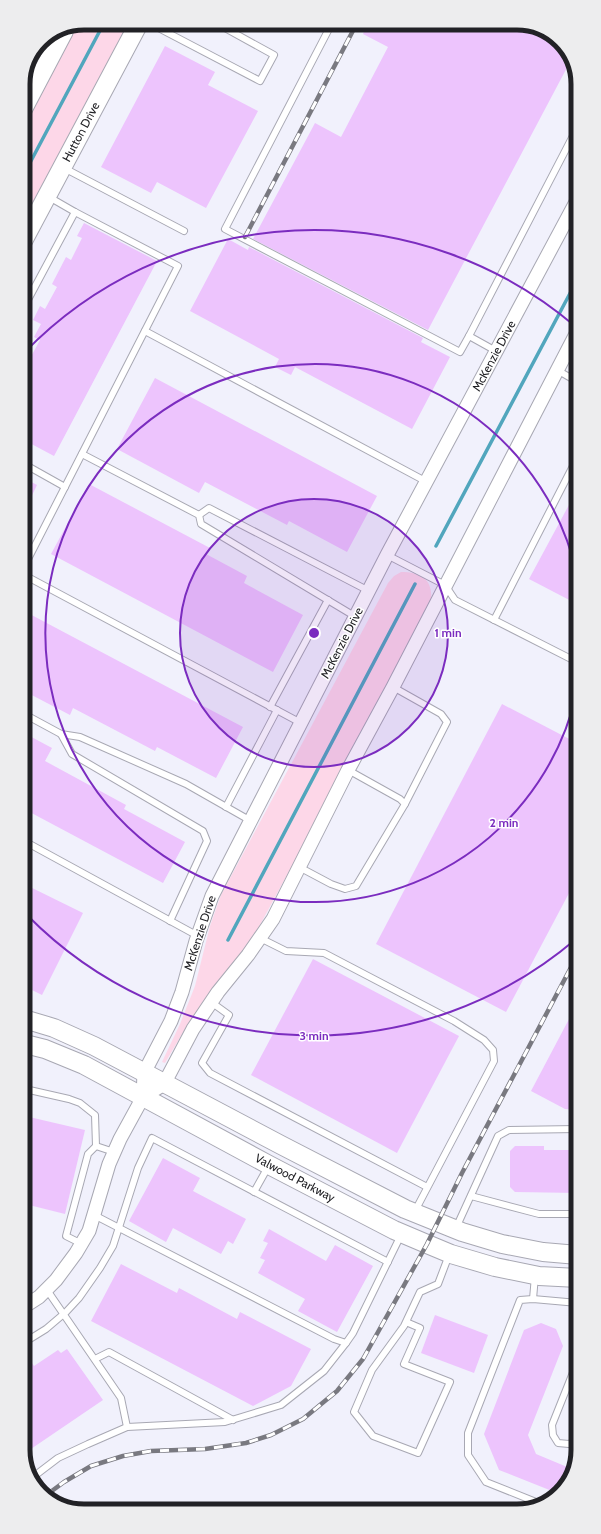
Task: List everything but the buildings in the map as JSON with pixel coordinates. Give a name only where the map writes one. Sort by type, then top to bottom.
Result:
[{"type":"main road","name":"Hutton Drive","points":[[30,228],[136,30]]},
{"type":"main road","points":[[30,96],[62,35]]},
{"type":"main road","name":"Valwood Parkway","points":[[30,1021],[54,1028],[94,1046],[288,1149],[414,1212],[455,1230],[502,1244],[543,1252],[571,1254]]},
{"type":"main road","name":"Valwood Parkway","points":[[30,1045],[46,1049],[84,1065],[269,1165],[402,1233],[450,1253],[495,1267],[535,1275],[571,1278]]},
{"type":"street","name":"McKenzie Drive","points":[[30,1303],[47,1290],[67,1266],[82,1244],[94,1215],[104,1179],[114,1152],[143,1097],[144,1073],[171,1021],[182,992],[198,936],[212,896],[387,555],[571,211]]},
{"type":"street","points":[[143,1097],[164,1084],[193,1029],[273,919],[348,770],[393,687],[571,343]]},
{"type":"lane","points":[[163,30],[260,80],[274,54],[229,30]]},
{"type":"lane","points":[[328,30],[225,229],[460,352],[571,140]]},
{"type":"lane","points":[[63,167],[184,231]]},
{"type":"lane","points":[[30,554],[178,266],[47,196]]},
{"type":"lane","points":[[30,298],[75,212]]},
{"type":"lane","points":[[145,331],[427,482]]},
{"type":"lane","points":[[469,336],[496,351]]},
{"type":"lane","points":[[557,370],[571,378]]},
{"type":"lane","points":[[82,454],[199,515],[201,524],[356,617]]},
{"type":"lane","points":[[30,467],[65,486]]},
{"type":"lane","points":[[494,620],[571,470]]},
{"type":"lane","points":[[199,515],[209,508],[369,591]]},
{"type":"lane","points":[[387,555],[445,585],[455,600],[571,659]]},
{"type":"lane","points":[[30,578],[301,723]]},
{"type":"lane","points":[[270,707],[328,600]]},
{"type":"lane","points":[[299,867],[331,884],[345,889],[356,886],[405,804],[446,722],[441,714],[393,687]]},
{"type":"lane","points":[[226,807],[277,710]]},
{"type":"lane","points":[[30,717],[61,734],[80,737],[186,784],[251,820]]},
{"type":"lane","points":[[61,734],[72,754],[203,831],[207,841],[170,921]]},
{"type":"lane","points":[[348,770],[400,799],[405,804]]},
{"type":"lane","points":[[30,845],[198,936]]},
{"type":"lane","points":[[260,938],[286,952],[324,953],[454,1021],[484,1040],[494,1050],[494,1061],[414,1212]]},
{"type":"lane","points":[[212,1002],[229,1015],[202,1063],[210,1073],[427,1187]]},
{"type":"lane","points":[[30,1090],[69,1099],[80,1104],[95,1115],[96,1146],[88,1154],[66,1236],[82,1244]]},
{"type":"lane","points":[[455,1230],[498,1136],[509,1130],[571,1129]]},
{"type":"lane","points":[[30,1339],[46,1330],[64,1314],[79,1298],[100,1268],[113,1246],[138,1168],[152,1138],[388,1262]]},
{"type":"lane","points":[[96,1146],[114,1152]]},
{"type":"lane","points":[[254,1192],[269,1165]]},
{"type":"lane","points":[[471,1196],[539,1214],[571,1214]]},
{"type":"lane","points":[[94,1215],[334,1339],[346,1343]]},
{"type":"lane","points":[[36,1474],[58,1458],[127,1428],[225,1422],[281,1405],[324,1371],[346,1343],[402,1233]]},
{"type":"lane","points":[[406,1322],[420,1328],[404,1364],[450,1382],[418,1453],[373,1436],[354,1412],[372,1370],[406,1322],[420,1292],[438,1284],[450,1253]]},
{"type":"lane","points":[[533,1299],[535,1275]]},
{"type":"lane","points":[[47,1290],[121,1398],[127,1428]]},
{"type":"lane","points":[[534,1501],[486,1482],[468,1455],[468,1433],[520,1300],[533,1299],[571,1302]]},
{"type":"lane","points":[[94,1359],[110,1352],[233,1420]]},
{"type":"lane","points":[[571,1378],[552,1425],[552,1435],[558,1443],[571,1443]]},
{"type":"shaded area","points":[[129,30],[30,217],[30,114],[73,31]]},
{"type":"shaded area","points":[[401,572],[416,574],[426,580],[431,591],[430,606],[254,936],[206,997],[165,1063],[162,1062],[180,1024],[195,986],[210,926],[221,895],[388,583],[394,576]]},
{"type":"waterway","points":[[30,163],[100,30]]},
{"type":"waterway","points":[[436,546],[571,291]]},
{"type":"waterway","points":[[228,940],[415,584]]},
{"type":"railway","points":[[245,237],[353,30]]},
{"type":"railway","points":[[50,1492],[91,1466],[123,1456],[151,1451],[205,1449],[246,1443],[271,1435],[303,1419],[337,1391],[363,1359],[427,1244],[462,1173],[571,967]]}]
